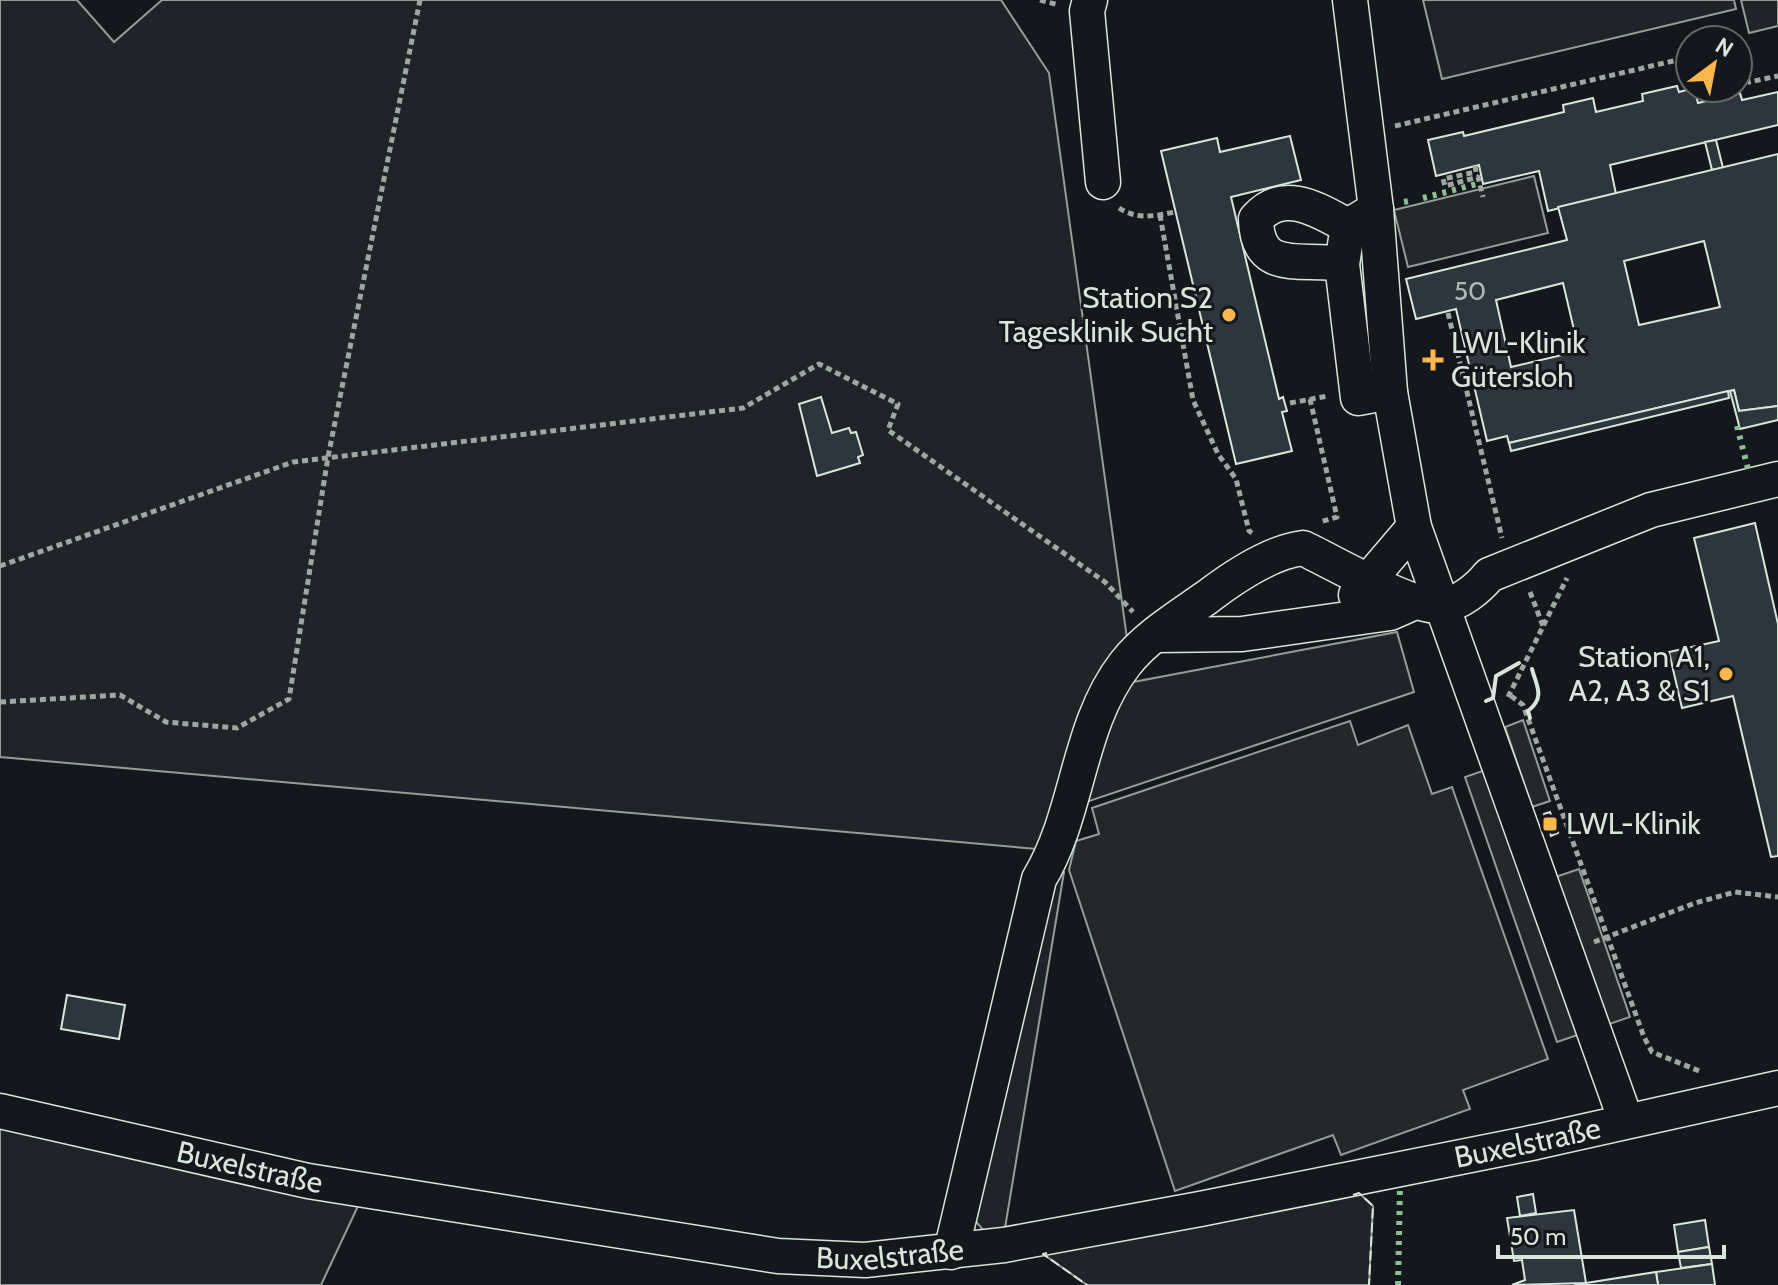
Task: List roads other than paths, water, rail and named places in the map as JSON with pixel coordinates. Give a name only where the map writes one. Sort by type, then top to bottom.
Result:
[{"type":"street","points":[[1090,0],[1087,11],[1103,182]]},
{"type":"street","points":[[1350,0],[1366,133],[1362,217],[1429,604],[1567,953],[1626,1121]]},
{"type":"street","points":[[1342,264],[1319,260],[1284,261],[1265,253],[1256,239],[1256,219],[1266,207],[1288,201],[1362,217]]},
{"type":"street","points":[[1362,217],[1342,264],[1358,398],[1390,392]]},
{"type":"street","points":[[1155,635],[1242,634],[1390,613],[1429,604],[1479,588],[1489,575],[1651,510],[1778,479]]},
{"type":"street","points":[[1336,620],[1414,527]]},
{"type":"street","points":[[951,1252],[1039,879],[1054,855],[1095,720],[1125,664],[1155,635],[1215,591],[1288,550],[1303,548],[1429,604]]},
{"type":"street","name":"Buxelstraße","points":[[0,1111],[308,1181],[778,1256],[865,1260],[951,1252],[1200,1209],[1778,1088]]},
{"type":"place","name":"Station S2 Tagesklinik Sucht","points":[[1229,315]]},
{"type":"place","name":"LWL-Klinik Gütersloh","points":[[1433,360]]},
{"type":"place","name":"Station A1, A2, A3 & S1","points":[[1726,674]]},
{"type":"place","name":"LWL-Klinik","points":[[1550,824]]}]
